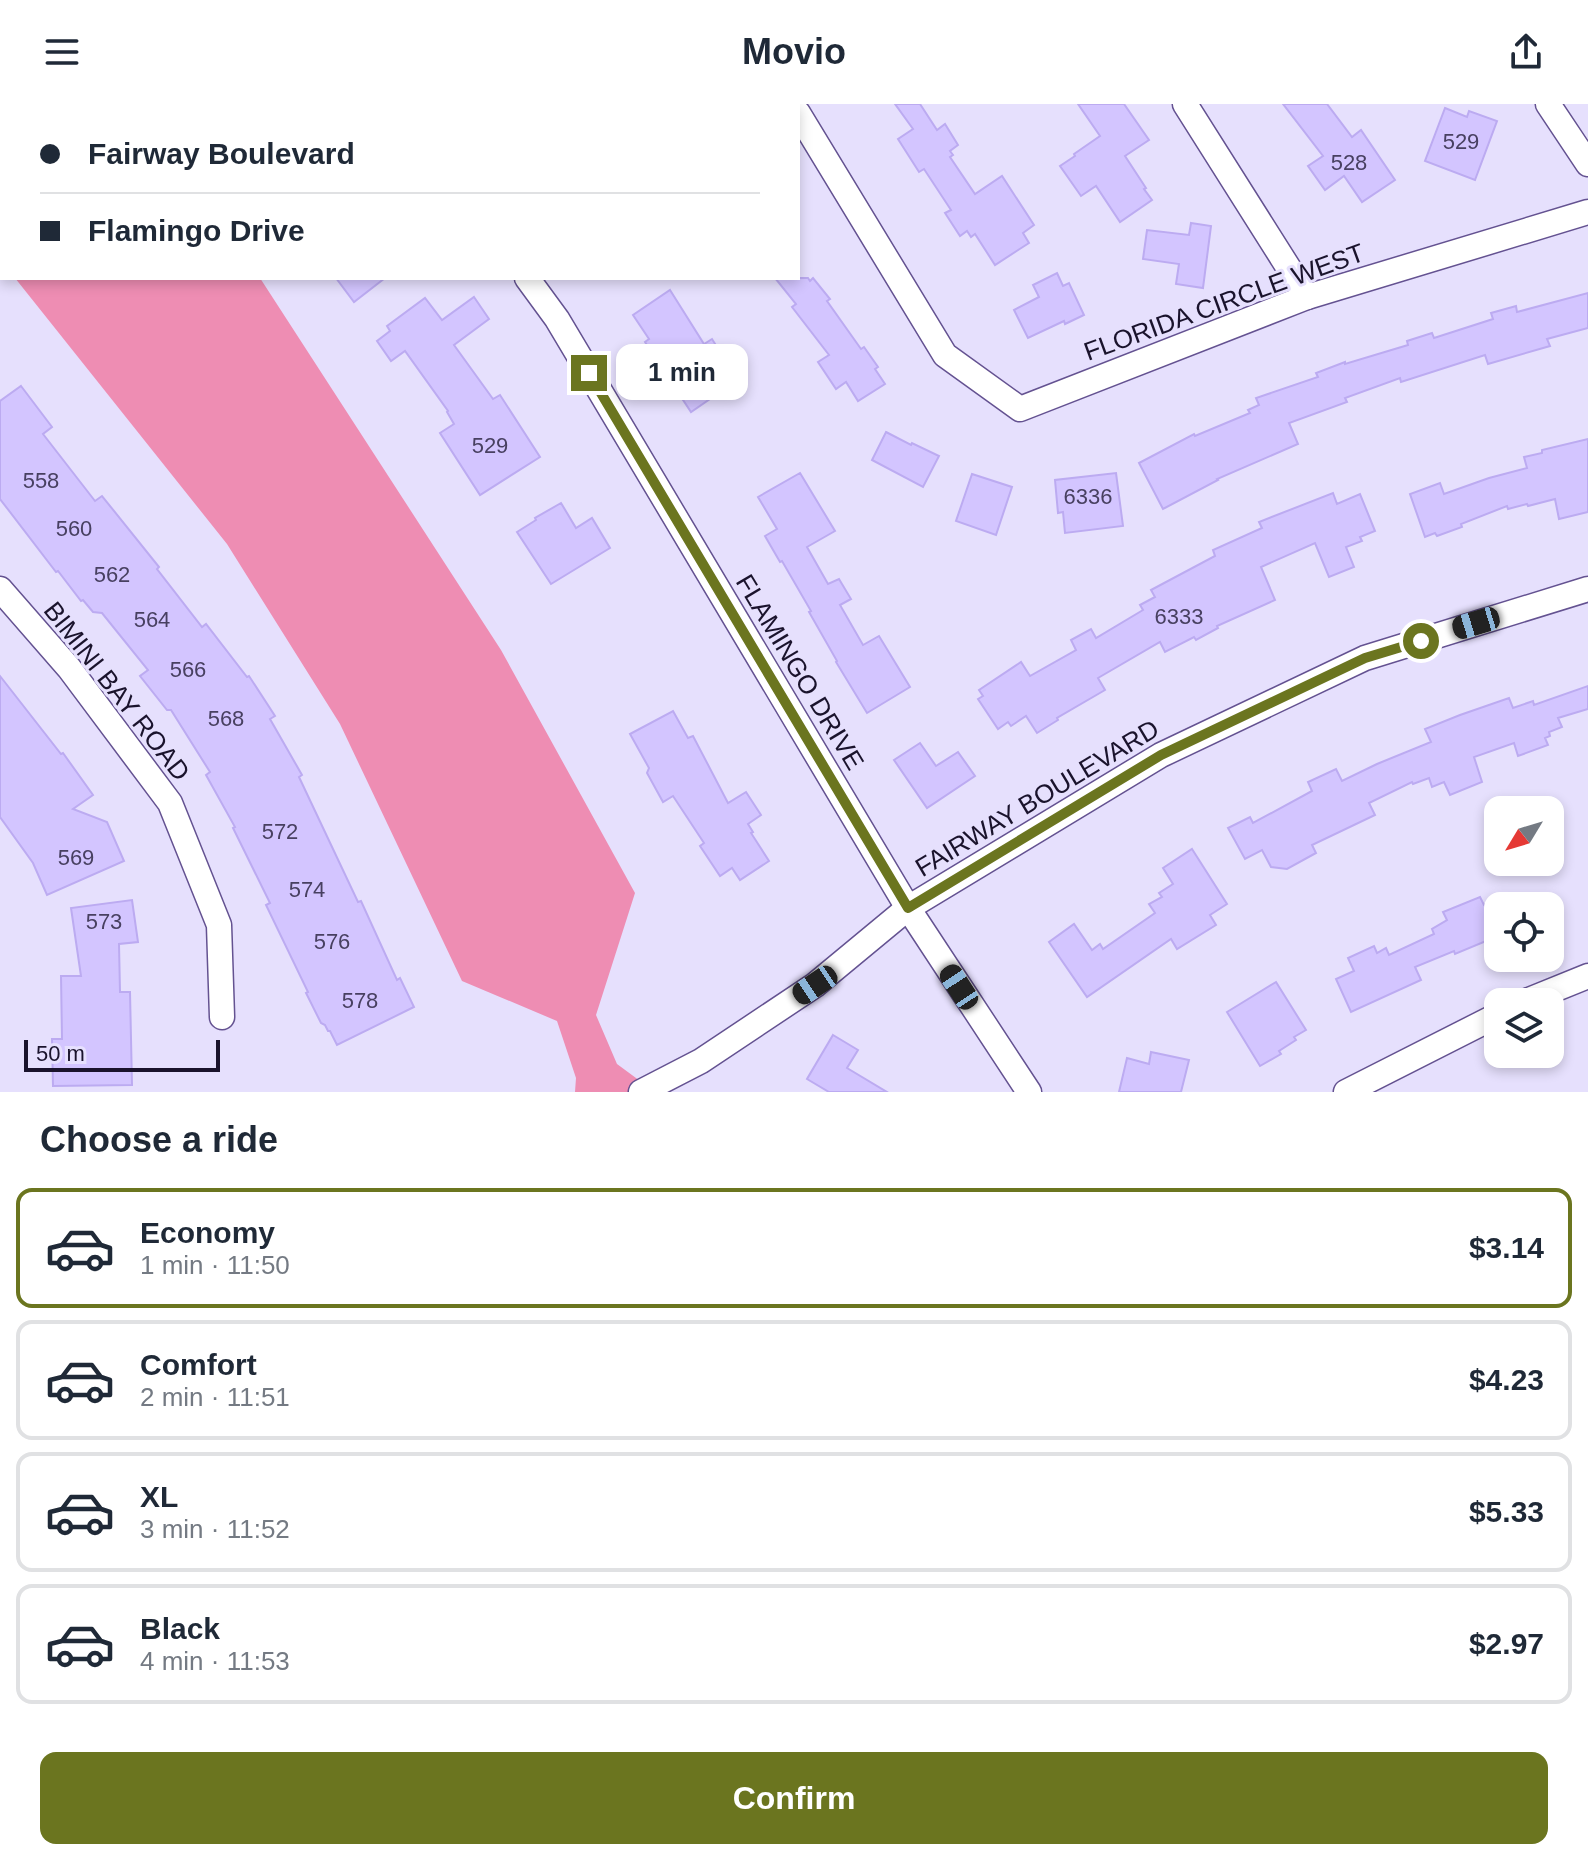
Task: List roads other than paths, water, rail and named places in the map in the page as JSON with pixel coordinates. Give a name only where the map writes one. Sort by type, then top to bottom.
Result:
[{"type":"street","points":[[1185,104],[1307,297]]},
{"type":"street","points":[[1548,104],[1588,164]]},
{"type":"street","name":"FLORIDA CIRCLE WEST","points":[[800,116],[945,355],[1020,409],[1307,297],[1588,212]]},
{"type":"street","name":"FLAMINGO DRIVE","points":[[528,280],[557,319],[908,908],[1029,1092]]},
{"type":"street","name":"BIMINI BAY ROAD","points":[[0,589],[69,668],[170,803],[219,925],[222,1017]]},
{"type":"street","name":"FAIRWAY BOULEVARD","points":[[641,1092],[701,1061],[815,985],[908,908],[1161,755],[1365,658],[1588,589]]},
{"type":"street","points":[[1558,988],[1588,976]]},
{"type":"street","points":[[1346,1092],[1484,1022]]}]
